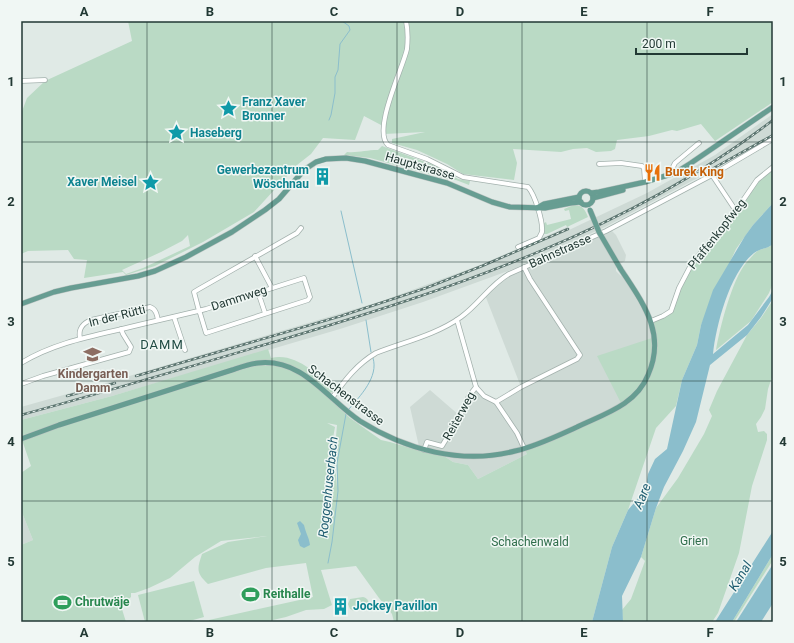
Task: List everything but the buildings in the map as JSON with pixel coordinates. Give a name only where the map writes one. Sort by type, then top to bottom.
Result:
[{"type":"main road","points":[[592,196],[650,184],[662,180],[692,163],[773,107]]},
{"type":"main road","name":"Hauptstrasse","points":[[21,304],[54,292],[138,276],[155,271],[186,257],[232,232],[265,210],[279,198],[310,165],[321,160],[331,158],[352,158],[447,183],[504,206],[521,209],[537,208],[544,204],[580,199]]},
{"type":"main road","points":[[592,196],[599,192],[645,182],[672,174]]},
{"type":"main road","points":[[587,191],[592,196],[591,203],[588,204],[584,204],[580,199],[583,192],[587,191]]},
{"type":"main road","name":"Schachenstrasse","points":[[21,439],[59,425],[232,370],[259,363],[277,364],[297,370],[312,380],[359,420],[379,432],[424,450],[450,455],[478,456],[505,453],[539,444],[622,406],[635,395],[648,377],[655,355],[654,333],[646,309],[599,232],[588,204]]},
{"type":"street","points":[[406,21],[408,33],[407,48],[388,104],[382,132],[385,142],[463,177],[525,186],[531,192],[543,228],[542,234],[539,238],[518,247]]},
{"type":"street","points":[[21,81],[45,80]]},
{"type":"street","name":"Bahnstrasse","points":[[332,398],[362,362],[376,353],[431,333],[458,320],[473,308],[496,283],[509,274],[606,231],[712,175],[773,139]]},
{"type":"street","points":[[672,174],[675,163],[699,143]]},
{"type":"street","points":[[599,164],[621,163],[642,166],[644,168],[645,182]]},
{"type":"street","name":"Pfaffenkopfweg","points":[[651,321],[671,311],[691,265],[736,211],[757,180],[773,167]]},
{"type":"street","points":[[712,175],[736,211]]},
{"type":"street","points":[[258,292],[265,313],[206,333],[194,292],[297,233],[301,228]]},
{"type":"street","points":[[255,256],[272,288]]},
{"type":"street","points":[[496,402],[580,356],[530,280],[524,267]]},
{"type":"street","name":"Dammweg","points":[[21,363],[35,354],[80,338],[199,311],[304,278],[310,297],[308,300],[265,313]]},
{"type":"street","name":"In der Rütti","points":[[80,338],[79,334],[82,326],[85,322],[91,320],[150,307],[156,312],[158,320]]},
{"type":"street","points":[[174,317],[185,350]]},
{"type":"street","points":[[458,320],[476,387],[484,396],[496,402],[517,433],[524,448]]},
{"type":"street","points":[[21,384],[43,376],[129,352],[130,347],[121,329]]},
{"type":"street","name":"Reiterweg","points":[[424,450],[427,442],[442,446],[460,416],[469,396],[476,387]]},
{"type":"shaded area","points":[[773,114],[773,138],[607,226],[516,268],[423,302],[340,329],[112,396],[21,420],[21,407],[382,301],[480,265],[567,227],[569,230],[647,193],[715,155]]},
{"type":"shaded area","points":[[606,231],[612,231],[616,235],[626,255],[625,261],[616,266],[616,271],[624,277],[646,316],[650,326],[652,338],[622,406],[525,449],[527,454],[478,479],[468,465],[453,462],[444,456],[420,451],[410,407],[430,390],[460,416],[476,387],[496,402],[521,387],[485,295],[505,276]]},
{"type":"shaded area","points":[[21,510],[33,540],[21,545]]},
{"type":"green space","points":[[128,21],[773,21],[773,102],[715,141],[701,124],[677,131],[672,130],[649,136],[617,140],[615,149],[611,151],[596,152],[587,148],[561,152],[513,149],[517,163],[514,180],[463,174],[447,164],[417,150],[392,143],[392,139],[425,132],[384,134],[381,125],[364,116],[355,140],[323,138],[311,154],[297,165],[254,212],[203,242],[155,266],[126,275],[123,272],[84,278],[87,260],[74,259],[68,250],[28,251],[21,254],[21,114],[27,98],[45,81],[132,41]],"holes":[[[188,235],[190,246],[143,268],[126,274],[122,270],[182,241]]]},
{"type":"green space","points":[[382,146],[436,166],[458,179],[470,181],[469,185],[456,180],[450,180],[370,158],[344,155],[347,152],[378,150]]},
{"type":"green space","name":"Schachenwald","points":[[773,169],[773,203],[753,225],[736,249],[701,325],[697,345],[682,380],[676,406],[656,428],[628,510],[612,547],[592,622],[394,622],[392,614],[356,566],[321,570],[332,605],[324,609],[306,610],[286,617],[264,622],[209,622],[209,620],[313,597],[306,563],[266,568],[208,584],[201,577],[199,563],[202,554],[228,542],[267,536],[221,541],[195,557],[170,578],[149,588],[131,593],[131,597],[121,606],[126,622],[21,622],[21,545],[33,540],[21,510],[21,473],[31,466],[22,440],[244,369],[259,365],[277,366],[291,370],[311,382],[350,418],[381,440],[444,456],[453,462],[468,465],[478,479],[527,454],[524,448],[622,405],[597,356],[652,338],[651,321],[668,313],[687,271],[733,215],[757,182]],"holes":[[[327,423],[337,425],[335,448],[337,487],[333,438],[335,427]]]},
{"type":"green space","points":[[574,205],[582,207],[588,217],[567,227],[566,225],[544,234],[543,224],[546,222],[547,225],[571,219],[569,210],[565,211],[564,209]]},
{"type":"green space","points":[[773,244],[773,283],[769,293],[751,321],[716,350],[727,304],[741,271],[757,251]]},
{"type":"green space","name":"Grien","points":[[773,300],[773,374],[768,389],[765,409],[756,424],[758,432],[764,431],[767,434],[767,440],[752,486],[739,553],[718,613],[712,622],[623,622],[622,610],[631,599],[645,561],[641,557],[656,508],[678,478],[704,434],[712,416],[709,410],[717,391],[747,335]]},
{"type":"green space","points":[[268,349],[271,358],[289,358],[297,361],[313,371],[335,389],[335,391],[330,393],[308,375],[293,367],[285,364],[265,361],[184,383],[21,436],[21,420],[112,396]]},
{"type":"green space","points":[[773,554],[773,560],[734,622],[732,622]]},
{"type":"green space","points":[[194,581],[204,617],[186,622],[145,622],[138,595]]},
{"type":"green space","points":[[363,597],[367,599],[369,606],[366,609],[354,611],[350,609],[348,604],[350,599]]},
{"type":"water","name":"Aare","points":[[773,203],[773,244],[754,253],[745,262],[738,273],[731,286],[721,314],[713,354],[748,325],[773,290],[773,298],[747,335],[710,365],[696,422],[664,487],[641,557],[622,596],[623,622],[592,622],[612,547],[628,510],[646,489],[648,474],[655,459],[667,449],[682,380],[697,345],[701,325],[713,290],[745,236]]},
{"type":"water","points":[[300,521],[304,525],[310,545],[304,548],[300,546],[298,540],[301,534],[297,523]]},
{"type":"water","points":[[773,531],[773,554],[732,622],[715,622]]},
{"type":"water","points":[[773,564],[773,603],[761,622],[736,622]]},
{"type":"waterway","name":"Roggenhuserbach","points":[[329,120],[335,93],[335,77],[338,70],[340,44],[350,30],[349,26],[342,21]]},
{"type":"waterway","name":"Roggenhuserbach","points":[[341,211],[362,303]]},
{"type":"waterway","name":"Roggenhuserbach","points":[[366,320],[371,352]]},
{"type":"waterway","name":"Roggenhuserbach","points":[[349,409],[363,392],[371,379],[374,365],[373,358]]},
{"type":"waterway","name":"Roggenhuserbach","points":[[328,563],[338,491],[337,463],[346,414]]},
{"type":"railway","points":[[21,415],[284,339],[412,299],[539,252],[601,224],[660,193],[718,159],[773,120]]},
{"type":"railway","points":[[712,169],[773,135]]},
{"type":"railway","points":[[136,376],[341,316],[426,288],[568,229]]},
{"type":"railway","points":[[67,396],[115,383]]},
{"type":"place","name":"Franz Xaver Bronner","points":[[229,109]]},
{"type":"place","name":"Haseberg","points":[[177,133]]},
{"type":"place","name":"Burek King","points":[[652,172]]},
{"type":"place","name":"Gewerbezentrum Wöschnau","points":[[322,177]]},
{"type":"place","name":"Xaver Meisel","points":[[150,182]]},
{"type":"place","name":"Kindergarten Damm","points":[[93,355]]},
{"type":"place","name":"Reithalle","points":[[250,594]]},
{"type":"place","name":"Chrutwäje","points":[[62,602]]},
{"type":"place","name":"Jockey Pavillon","points":[[340,606]]},
{"type":"district","name":"DAMM","points":[[162,344]]},
{"type":"water label","name":"Kanal","points":[[740,576]]}]
